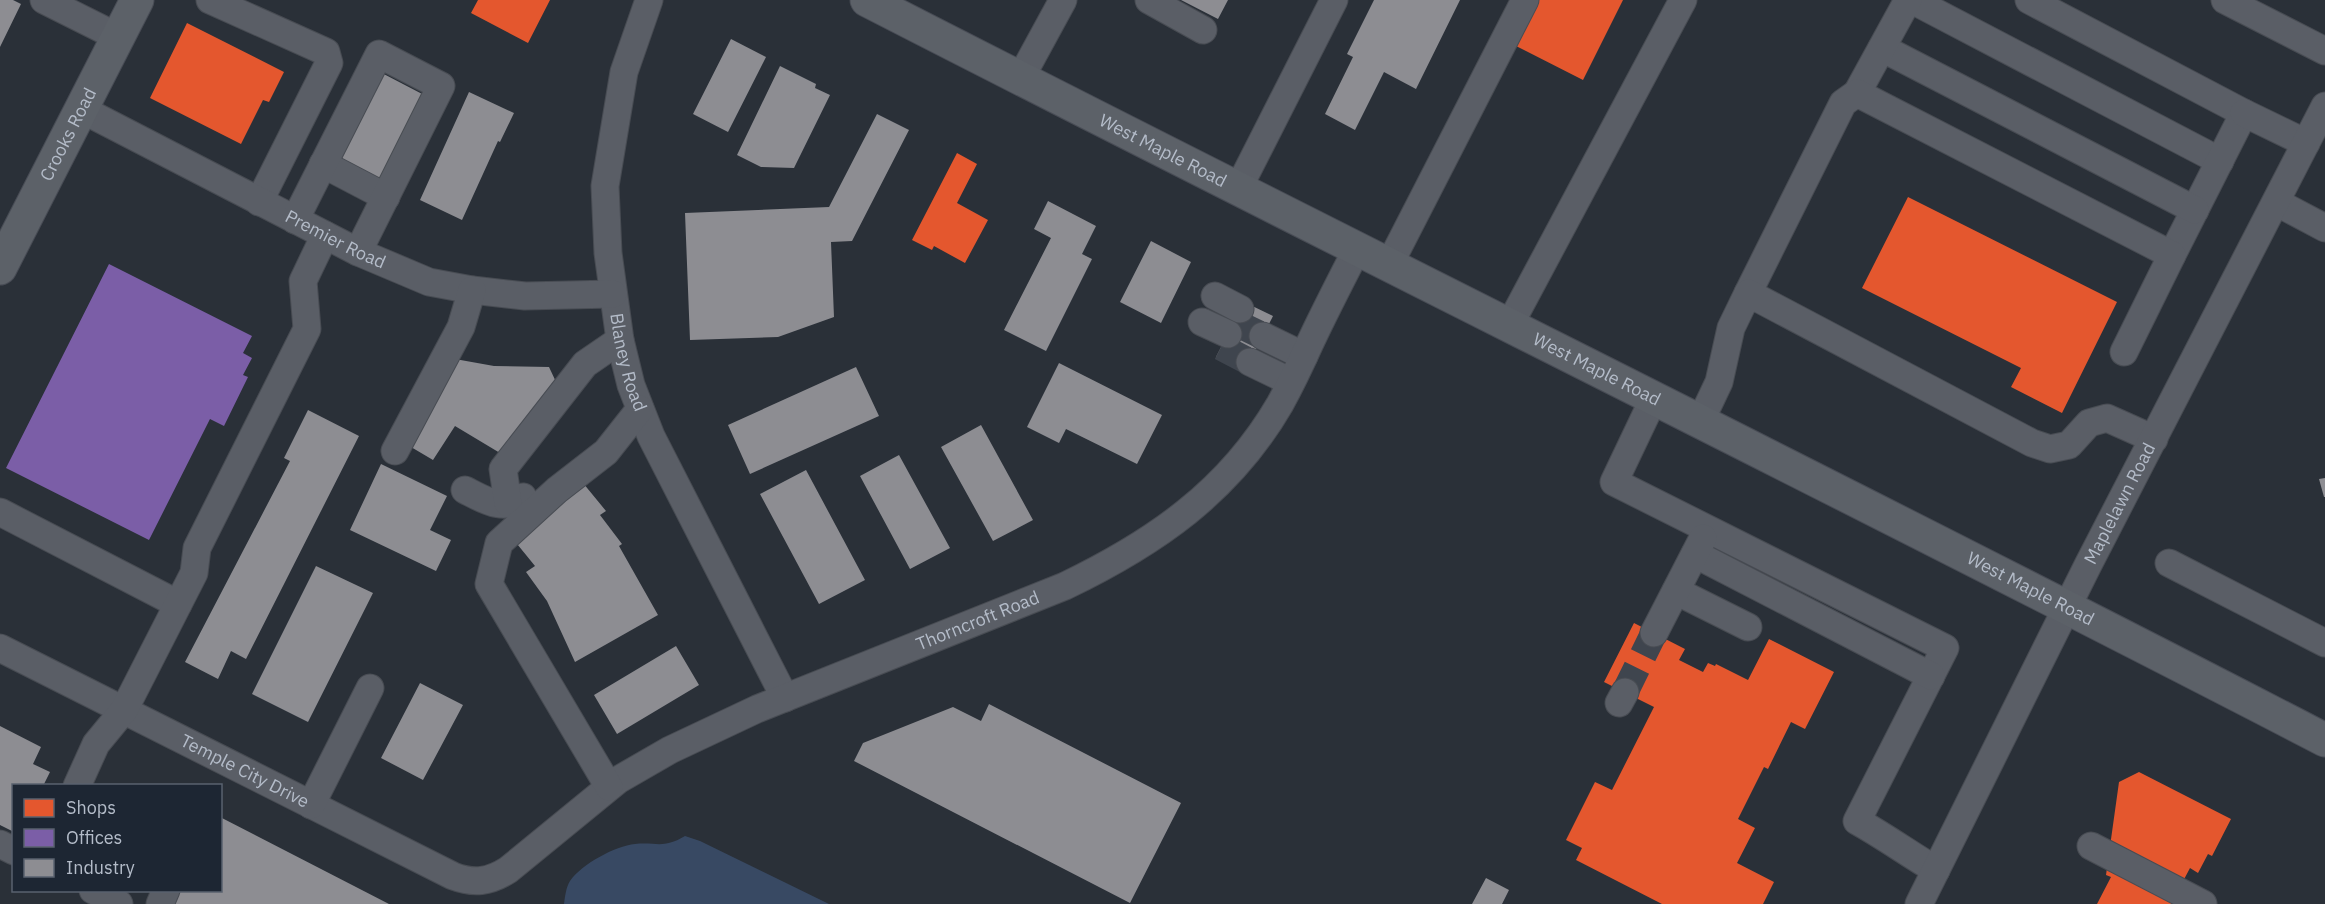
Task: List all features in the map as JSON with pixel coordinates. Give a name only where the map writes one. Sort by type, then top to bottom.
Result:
[{"type":"main road","name":"Crooks Road","points":[[0,268],[9,229],[81,109],[137,0]]},
{"type":"main road","name":"West Maple Road","points":[[867,0],[1356,249],[1891,517],[2325,740]]},
{"type":"street","points":[[44,0],[118,37]]},
{"type":"street","points":[[210,0],[326,52],[329,63],[259,202]]},
{"type":"street","name":"Blaney Road","points":[[649,0],[624,72],[605,186],[608,253],[632,419],[675,486],[785,698]]},
{"type":"street","points":[[1020,79],[1063,0]]},
{"type":"street","points":[[1149,0],[1203,30]]},
{"type":"street","points":[[1238,189],[1335,0]]},
{"type":"street","points":[[1389,265],[1525,0]]},
{"type":"street","points":[[1509,326],[1683,0]]},
{"type":"street","points":[[1700,422],[1719,382],[1731,328],[1748,293],[1843,103],[1857,93],[1910,0],[2220,161]]},
{"type":"street","points":[[2029,0],[2306,143]]},
{"type":"street","points":[[2225,0],[2325,51]]},
{"type":"street","points":[[1882,48],[2195,210]]},
{"type":"street","points":[[296,220],[379,54],[441,86],[358,252]]},
{"type":"street","points":[[1857,93],[2172,255]]},
{"type":"street","name":"Maplelawn Road","points":[[1919,904],[2088,565],[2325,106]]},
{"type":"street","name":"Premier Road","points":[[81,109],[358,252],[429,282],[525,296],[613,294]]},
{"type":"street","points":[[2124,352],[2244,113]]},
{"type":"street","points":[[323,164],[386,197]]},
{"type":"street","points":[[2276,202],[2325,228]]},
{"type":"street","points":[[78,784],[96,744],[124,710],[194,573],[197,548],[307,329],[303,280],[325,235]]},
{"type":"street","name":"Thorncroft Road","points":[[495,879],[609,787],[670,750],[785,698],[1065,586],[1148,541],[1185,514],[1224,477],[1260,434],[1280,405],[1356,249]]},
{"type":"street","points":[[395,451],[461,327],[472,290]]},
{"type":"street","points":[[1748,293],[2032,443],[2050,449],[2068,445],[2089,423],[2107,418],[2154,439]]},
{"type":"street","points":[[1231,328],[1205,315],[1231,328]]},
{"type":"street","points":[[508,503],[503,469],[585,364],[620,340]]},
{"type":"street","points":[[1301,362],[1260,342],[1301,362]]},
{"type":"street","points":[[1654,398],[1614,482],[1945,648],[1857,821],[1936,870]]},
{"type":"street","points":[[465,490],[493,505],[517,502],[591,440],[632,419]]},
{"type":"street","points":[[609,787],[489,584],[499,543],[557,490],[606,452],[632,419]]},
{"type":"street","points":[[0,512],[178,604]]},
{"type":"street","points":[[1654,633],[1708,529]]},
{"type":"street","points":[[1695,554],[1931,676]]},
{"type":"street","points":[[2169,563],[2325,643]]},
{"type":"street","points":[[1676,591],[1748,627]]},
{"type":"street","name":"Temple City Drive","points":[[2,654],[124,710],[453,876],[467,881],[481,882],[495,879]]},
{"type":"street","points":[[311,805],[370,688]]},
{"type":"street","points":[[2091,846],[2203,904]]},
{"type":"street","points":[[95,892],[119,904]]},
{"type":"water","points":[[685,836],[700,841],[829,904],[564,904],[570,881],[582,868],[600,857],[627,845],[666,844]]},
{"type":"building: Shops","points":[[478,0],[550,0],[528,43],[471,13]]},
{"type":"building: Shops","points":[[1536,0],[1623,0],[1583,80],[1514,45]]},
{"type":"building: Shops","points":[[187,23],[284,72],[269,102],[263,100],[241,144],[150,98]]},
{"type":"building: Shops","points":[[957,153],[977,164],[957,203],[988,220],[965,263],[934,246],[932,250],[912,240]]},
{"type":"building: Shops","points":[[1908,197],[2117,302],[2062,413],[2011,387],[2021,368],[1862,288]]},
{"type":"building: Shops","points":[[1634,623],[1685,649],[1679,660],[1703,672],[1708,663],[1715,666],[1716,664],[1748,680],[1769,639],[1834,672],[1805,729],[1791,722],[1768,769],[1764,767],[1738,819],[1755,828],[1737,863],[1774,882],[1763,904],[1662,904],[1576,860],[1582,848],[1566,840],[1595,782],[1612,790],[1654,707],[1604,682]]},
{"type":"building: Shops","points":[[2139,772],[2231,819],[2212,856],[2208,854],[2198,873],[2190,868],[2171,904],[2097,904],[2111,877],[2106,875],[2119,782]]},
{"type":"building: Offices","points":[[109,264],[252,336],[243,353],[252,358],[243,375],[248,377],[224,426],[210,419],[149,540],[6,468]]},
{"type":"building: Industry","points":[[0,0],[13,0],[21,4],[0,47]]},
{"type":"building: Industry","points":[[1181,0],[1228,0],[1218,19]]},
{"type":"building: Industry","points":[[1374,0],[1460,0],[1416,89],[1384,72],[1355,130],[1325,114],[1353,57],[1347,54]]},
{"type":"building: Industry","points":[[731,39],[766,57],[728,132],[693,114]]},
{"type":"building: Industry","points":[[780,66],[816,84],[815,88],[830,95],[794,168],[761,167],[737,155]]},
{"type":"building: Industry","points":[[378,71],[426,96],[384,184],[336,160]]},
{"type":"building: Industry","points":[[469,92],[514,113],[500,142],[498,141],[462,220],[420,200]]},
{"type":"building: Industry","points":[[877,114],[909,130],[852,241],[831,242],[834,317],[778,337],[690,340],[685,213],[829,207]]},
{"type":"building: Industry","points":[[1048,201],[1096,226],[1082,254],[1092,259],[1046,351],[1004,330],[1051,238],[1034,229]]},
{"type":"building: Industry","points":[[1151,241],[1191,262],[1161,323],[1120,302]]},
{"type":"building: Industry","points":[[1244,302],[1273,316],[1245,371],[1216,357]]},
{"type":"building: Industry","points":[[455,359],[494,366],[549,367],[557,384],[500,453],[455,426],[433,460],[411,447]]},
{"type":"building: Industry","points":[[1059,363],[1162,415],[1137,464],[1066,429],[1059,443],[1027,427]]},
{"type":"building: Industry","points":[[856,367],[879,416],[750,474],[728,425]]},
{"type":"building: Industry","points":[[308,410],[359,436],[246,659],[231,651],[218,679],[185,662],[290,461],[284,458]]},
{"type":"building: Industry","points":[[981,425],[1033,520],[993,541],[941,447]]},
{"type":"building: Industry","points":[[899,455],[950,548],[910,569],[860,476]]},
{"type":"building: Industry","points":[[381,464],[447,496],[430,530],[451,540],[436,571],[350,530]]},
{"type":"building: Industry","points":[[806,470],[865,580],[819,604],[760,494]]},
{"type":"building: Industry","points":[[2325,478],[2325,497],[2324,497],[2319,479]]},
{"type":"building: Industry","points":[[583,483],[606,511],[600,515],[622,544],[619,546],[658,615],[575,662],[547,601],[526,572],[535,566],[513,539]]},
{"type":"building: Industry","points":[[316,566],[373,593],[308,722],[252,694]]},
{"type":"building: Industry","points":[[676,646],[699,685],[617,734],[594,695]]},
{"type":"building: Industry","points":[[420,683],[463,705],[423,780],[381,758]]},
{"type":"building: Industry","points":[[989,704],[1181,803],[1130,903],[854,761],[863,743],[953,707],[981,721]]},
{"type":"building: Industry","points":[[0,726],[41,747],[33,764],[50,772],[44,784],[12,784],[12,831],[0,825]]},
{"type":"building: Industry","points":[[222,818],[389,904],[168,904],[174,892],[222,892]]},
{"type":"building: Industry","points":[[1486,878],[1509,890],[1502,904],[1472,904]]},
{"type":"tunnel","points":[[1234,322],[1263,336]]},
{"type":"tunnel","points":[[1221,347],[1250,362]]},
{"type":"tunnel","points":[[1625,692],[1654,633]]}]
